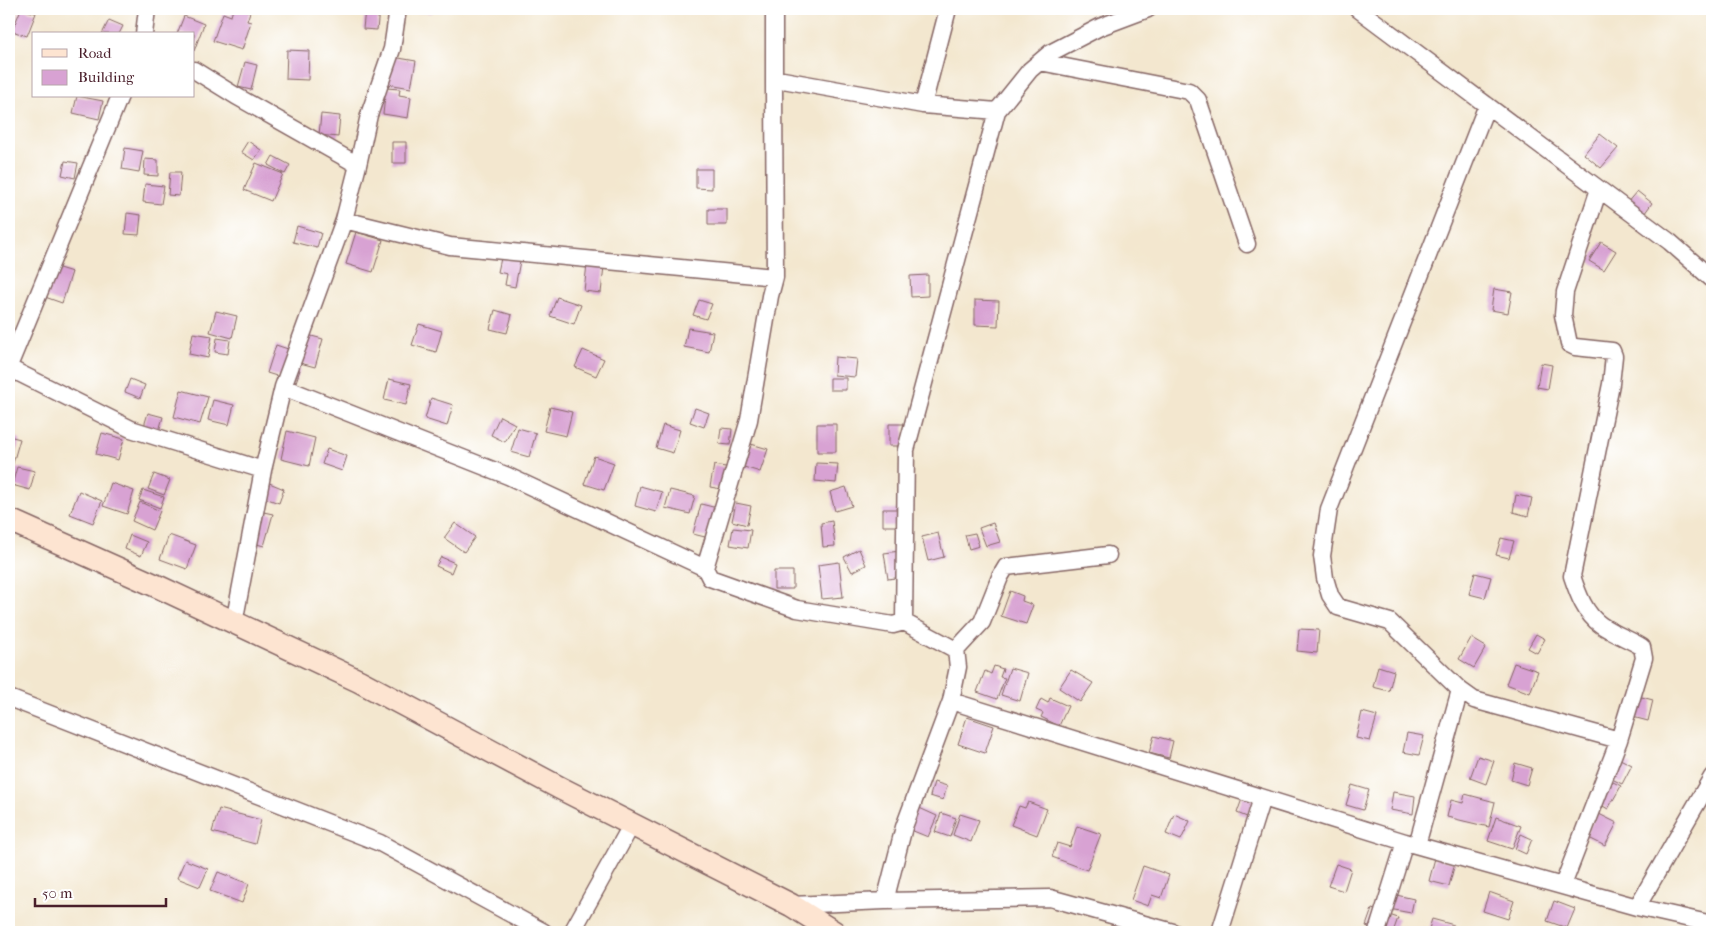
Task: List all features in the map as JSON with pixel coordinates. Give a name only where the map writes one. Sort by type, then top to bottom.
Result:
[{"type":"main road","points":[[9,520],[161,588],[359,682],[560,788],[791,905],[834,932]]},
{"type":"street","points":[[234,622],[263,470],[283,387],[344,220],[369,115],[392,49],[398,9]]},
{"type":"street","points":[[704,568],[749,420],[770,296],[775,277],[774,9]]},
{"type":"street","points":[[923,105],[948,9]]},
{"type":"street","points":[[904,622],[906,450],[997,111],[1030,70],[1050,53],[1100,27],[1148,9]]},
{"type":"street","points":[[1358,9],[1670,242],[1712,279]]},
{"type":"street","points":[[143,11],[144,32]]},
{"type":"street","points":[[1040,62],[1189,90],[1198,100],[1247,244]]},
{"type":"street","points":[[195,71],[358,166]]},
{"type":"street","points":[[774,85],[782,80],[923,105],[997,111]]},
{"type":"street","points":[[119,98],[9,367],[131,429],[263,470]]},
{"type":"street","points":[[1487,105],[1329,509],[1322,556],[1327,586],[1330,595],[1338,607],[1390,622],[1460,690],[1474,700],[1619,740]]},
{"type":"street","points":[[1563,885],[1619,740],[1644,658],[1642,648],[1600,625],[1578,596],[1572,576],[1611,384],[1614,356],[1612,351],[1575,347],[1569,344],[1564,307],[1565,292],[1599,189]]},
{"type":"street","points":[[344,220],[450,246],[775,277]]},
{"type":"street","points":[[283,387],[508,476],[704,568],[710,578],[797,609],[893,624],[904,622],[956,650]]},
{"type":"street","points":[[885,901],[904,827],[951,701],[958,667],[956,650],[982,622],[1006,567],[1108,556]]},
{"type":"street","points":[[1377,932],[1411,843],[1460,690]]},
{"type":"street","points":[[9,698],[380,843],[544,932]]},
{"type":"street","points":[[951,701],[1411,843],[1637,906],[1712,924]]},
{"type":"street","points":[[1637,906],[1712,777]]},
{"type":"street","points":[[1220,932],[1262,798]]},
{"type":"street","points":[[572,932],[632,824]]},
{"type":"street","points":[[791,905],[1050,898],[1173,932]]},
{"type":"building","points":[[21,9],[36,13],[27,36],[12,31]]},
{"type":"building","points":[[233,9],[242,9],[250,12],[247,21],[251,22],[242,50],[213,41],[223,13],[231,16]]},
{"type":"building","points":[[365,9],[379,10],[377,30],[363,29]]},
{"type":"building","points":[[408,9],[432,9],[432,13],[408,12]]},
{"type":"building","points":[[184,16],[204,24],[195,48],[195,32],[178,32]]},
{"type":"building","points":[[109,20],[123,26],[120,32],[103,32]]},
{"type":"building","points":[[287,50],[309,51],[308,80],[286,79]]},
{"type":"building","points":[[393,57],[416,61],[411,88],[388,84]]},
{"type":"building","points":[[245,62],[257,65],[251,90],[238,87]]},
{"type":"building","points":[[386,88],[400,89],[399,95],[411,97],[408,118],[383,114]]},
{"type":"building","points":[[77,98],[103,101],[99,119],[73,113]]},
{"type":"building","points":[[321,114],[340,116],[338,137],[319,135]]},
{"type":"building","points":[[1600,134],[1618,148],[1601,168],[1584,154]]},
{"type":"building","points":[[248,141],[261,150],[254,160],[241,152]]},
{"type":"building","points":[[392,142],[406,142],[406,163],[392,163]]},
{"type":"building","points":[[125,148],[143,151],[139,172],[122,169]]},
{"type":"building","points":[[273,156],[290,165],[285,174],[268,165]]},
{"type":"building","points":[[145,159],[158,160],[158,176],[144,175]]},
{"type":"building","points":[[65,161],[78,163],[75,178],[62,175]]},
{"type":"building","points":[[256,163],[283,174],[271,201],[244,190]]},
{"type":"building","points":[[696,169],[712,169],[712,189],[696,188]]},
{"type":"building","points":[[170,172],[181,172],[179,196],[168,195]]},
{"type":"building","points":[[145,184],[164,186],[161,204],[143,202]]},
{"type":"building","points":[[1637,191],[1652,203],[1642,217],[1626,204]]},
{"type":"building","points":[[708,209],[727,209],[727,225],[708,225]]},
{"type":"building","points":[[127,213],[141,215],[139,235],[125,234]]},
{"type":"building","points":[[297,226],[321,233],[317,248],[293,242]]},
{"type":"building","points":[[356,232],[383,240],[373,272],[346,264]]},
{"type":"building","points":[[1601,242],[1616,251],[1604,270],[1589,261]]},
{"type":"building","points":[[501,258],[520,261],[515,287],[505,285],[507,274],[498,272]]},
{"type":"building","points":[[587,264],[604,266],[601,293],[584,291]]},
{"type":"building","points":[[56,267],[72,272],[62,303],[45,297]]},
{"type":"building","points":[[928,275],[928,296],[911,297],[910,276]]},
{"type":"building","points":[[1494,289],[1512,292],[1508,313],[1491,310]]},
{"type":"building","points":[[557,297],[581,305],[574,324],[550,316]]},
{"type":"building","points":[[699,300],[712,304],[706,319],[693,315]]},
{"type":"building","points":[[975,300],[999,301],[998,326],[975,325]]},
{"type":"building","points":[[495,310],[512,315],[507,333],[490,329]]},
{"type":"building","points":[[216,311],[237,316],[232,338],[210,332]]},
{"type":"building","points":[[419,324],[442,331],[436,352],[412,345]]},
{"type":"building","points":[[688,328],[713,332],[709,352],[684,347]]},
{"type":"building","points":[[296,332],[323,339],[315,367],[289,360]]},
{"type":"building","points":[[193,333],[212,336],[208,358],[189,354]]},
{"type":"building","points":[[217,338],[230,340],[228,354],[215,352]]},
{"type":"building","points":[[276,345],[291,350],[286,366],[300,370],[296,382],[267,373]]},
{"type":"building","points":[[583,350],[604,359],[596,376],[575,367]]},
{"type":"building","points":[[835,357],[857,359],[855,377],[834,375]]},
{"type":"building","points":[[1541,363],[1552,365],[1548,389],[1537,387]]},
{"type":"building","points":[[830,378],[846,378],[846,390],[830,390]]},
{"type":"building","points":[[130,379],[145,385],[140,398],[125,392]]},
{"type":"building","points":[[389,379],[411,384],[406,405],[384,400]]},
{"type":"building","points":[[181,390],[208,397],[200,424],[174,417]]},
{"type":"building","points":[[431,398],[453,405],[447,426],[425,419]]},
{"type":"building","points":[[213,400],[234,405],[229,425],[208,420]]},
{"type":"building","points":[[550,407],[572,412],[566,436],[544,431]]},
{"type":"building","points":[[695,408],[709,413],[704,427],[690,422]]},
{"type":"building","points":[[148,413],[163,417],[159,431],[144,426]]},
{"type":"building","points":[[500,416],[515,424],[505,442],[491,435]]},
{"type":"building","points":[[817,424],[836,424],[836,452],[817,452]]},
{"type":"building","points":[[889,424],[904,424],[904,446],[889,446]]},
{"type":"building","points":[[663,425],[680,430],[673,453],[656,448]]},
{"type":"building","points":[[518,428],[536,433],[529,457],[511,452]]},
{"type":"building","points":[[721,428],[732,429],[730,445],[719,444]]},
{"type":"building","points":[[287,431],[315,438],[309,466],[281,459]]},
{"type":"building","points":[[102,433],[124,439],[118,460],[96,454]]},
{"type":"building","points":[[9,436],[20,439],[9,477]]},
{"type":"building","points":[[751,444],[768,449],[760,472],[744,467]]},
{"type":"building","points":[[327,449],[347,456],[342,471],[322,464]]},
{"type":"building","points":[[594,456],[614,463],[604,490],[584,484]]},
{"type":"building","points":[[816,463],[838,464],[836,483],[815,481]]},
{"type":"building","points":[[714,465],[737,469],[733,491],[710,487]]},
{"type":"building","points":[[17,467],[35,471],[30,490],[12,485]]},
{"type":"building","points":[[154,474],[170,480],[164,495],[148,489]]},
{"type":"building","points":[[267,482],[284,489],[279,503],[262,497]]},
{"type":"building","points":[[111,483],[134,491],[127,514],[103,506]]},
{"type":"building","points":[[640,486],[662,492],[656,512],[635,506]]},
{"type":"building","points":[[846,487],[852,506],[835,511],[830,492]]},
{"type":"building","points":[[143,490],[164,497],[160,508],[139,500]]},
{"type":"building","points":[[670,490],[695,496],[690,514],[665,508]]},
{"type":"building","points":[[79,491],[102,501],[93,523],[70,514]]},
{"type":"building","points":[[1516,495],[1532,498],[1528,516],[1513,512]]},
{"type":"building","points":[[140,502],[160,511],[152,530],[132,521]]},
{"type":"building","points":[[736,503],[751,506],[747,525],[732,521]]},
{"type":"building","points":[[701,504],[725,510],[717,540],[693,534]]},
{"type":"building","points":[[883,509],[903,509],[903,526],[883,526]]},
{"type":"building","points":[[254,510],[273,514],[264,546],[246,541]]},
{"type":"building","points":[[832,521],[835,546],[823,547],[821,523]]},
{"type":"building","points":[[455,523],[475,537],[464,552],[444,538]]},
{"type":"building","points":[[993,523],[1000,542],[986,546],[979,528]]},
{"type":"building","points":[[733,528],[751,530],[748,548],[730,545]]},
{"type":"building","points":[[938,533],[944,557],[928,561],[922,537]]},
{"type":"building","points":[[975,533],[979,546],[969,549],[965,535]]},
{"type":"building","points":[[130,535],[147,542],[141,556],[125,549]]},
{"type":"building","points":[[169,535],[196,545],[187,569],[160,559]]},
{"type":"building","points":[[1501,538],[1514,541],[1509,558],[1496,555]]},
{"type":"building","points":[[859,549],[866,565],[852,572],[844,557]]},
{"type":"building","points":[[900,551],[903,577],[888,579],[884,553]]},
{"type":"building","points":[[441,557],[455,563],[451,573],[436,566]]},
{"type":"building","points":[[839,562],[843,597],[822,599],[818,565]]},
{"type":"building","points":[[774,571],[793,571],[793,589],[774,589]]},
{"type":"building","points":[[1475,573],[1491,577],[1485,598],[1469,594]]},
{"type":"building","points":[[1010,591],[1023,596],[1022,601],[1033,605],[1026,624],[1001,616]]},
{"type":"building","points":[[1299,629],[1319,630],[1317,653],[1297,651]]},
{"type":"building","points":[[1536,634],[1545,639],[1537,653],[1528,648]]},
{"type":"building","points":[[1471,638],[1486,647],[1474,668],[1459,659]]},
{"type":"building","points":[[1514,663],[1538,671],[1530,693],[1506,684]]},
{"type":"building","points":[[994,666],[1003,669],[1000,677],[1005,678],[997,699],[977,692],[985,671],[991,674]]},
{"type":"building","points":[[1378,666],[1394,671],[1389,691],[1373,687]]},
{"type":"building","points":[[1010,668],[1028,673],[1020,701],[1001,695]]},
{"type":"building","points":[[1071,670],[1093,683],[1080,702],[1059,688]]},
{"type":"building","points":[[1634,695],[1653,700],[1648,721],[1629,716]]},
{"type":"building","points":[[1050,698],[1068,706],[1059,726],[1041,717],[1043,713],[1036,710],[1041,699],[1048,703]]},
{"type":"building","points":[[1362,712],[1377,716],[1370,741],[1356,738]]},
{"type":"building","points":[[967,717],[994,726],[985,753],[958,744]]},
{"type":"building","points":[[1407,733],[1424,736],[1419,755],[1403,752]]},
{"type":"building","points":[[1154,736],[1173,741],[1169,758],[1149,753]]},
{"type":"building","points":[[1478,756],[1494,761],[1486,784],[1470,778]]},
{"type":"building","points":[[1614,756],[1632,765],[1622,784],[1604,775]]},
{"type":"building","points":[[1515,763],[1532,768],[1527,785],[1511,780]]},
{"type":"building","points":[[1607,779],[1621,786],[1608,809],[1594,801]]},
{"type":"building","points":[[934,782],[947,786],[943,800],[930,796]]},
{"type":"building","points":[[1352,785],[1369,790],[1363,810],[1346,805]]},
{"type":"building","points":[[1393,792],[1415,796],[1413,814],[1390,810]]},
{"type":"building","points":[[1465,794],[1495,802],[1489,827],[1447,817],[1451,800],[1463,803]]},
{"type":"building","points":[[1243,796],[1254,800],[1247,817],[1237,813]]},
{"type":"building","points":[[1028,802],[1047,809],[1037,835],[1011,825],[1019,806],[1025,808]]},
{"type":"building","points":[[915,806],[937,816],[928,837],[906,828]]},
{"type":"building","points":[[219,809],[261,820],[255,844],[212,832]]},
{"type":"building","points":[[941,813],[956,818],[950,837],[935,832]]},
{"type":"building","points":[[1597,813],[1617,823],[1605,846],[1585,836]]},
{"type":"building","points":[[960,814],[979,820],[971,842],[953,835]]},
{"type":"building","points":[[1174,814],[1190,821],[1181,840],[1166,834]]},
{"type":"building","points":[[1496,817],[1521,826],[1512,849],[1488,841]]},
{"type":"building","points":[[1077,826],[1101,834],[1087,870],[1052,857],[1057,843],[1070,847]]},
{"type":"building","points":[[1521,834],[1532,839],[1526,854],[1515,849]]},
{"type":"building","points":[[1435,858],[1455,863],[1449,886],[1429,881]]},
{"type":"building","points":[[185,860],[208,869],[200,887],[177,878]]},
{"type":"building","points":[[1336,864],[1351,869],[1344,891],[1328,886]]},
{"type":"building","points":[[1143,866],[1169,875],[1161,898],[1152,895],[1148,906],[1131,900]]},
{"type":"building","points":[[218,872],[249,884],[242,903],[210,891]]},
{"type":"building","points":[[1489,892],[1514,901],[1508,919],[1483,911]]},
{"type":"building","points":[[1392,894],[1414,899],[1411,913],[1389,909]]},
{"type":"building","points":[[1554,901],[1575,909],[1567,928],[1547,921]]},
{"type":"building","points":[[1372,909],[1398,918],[1393,932],[1383,932],[1366,926]]},
{"type":"building","points":[[1432,919],[1454,925],[1452,932],[1428,932]]}]
